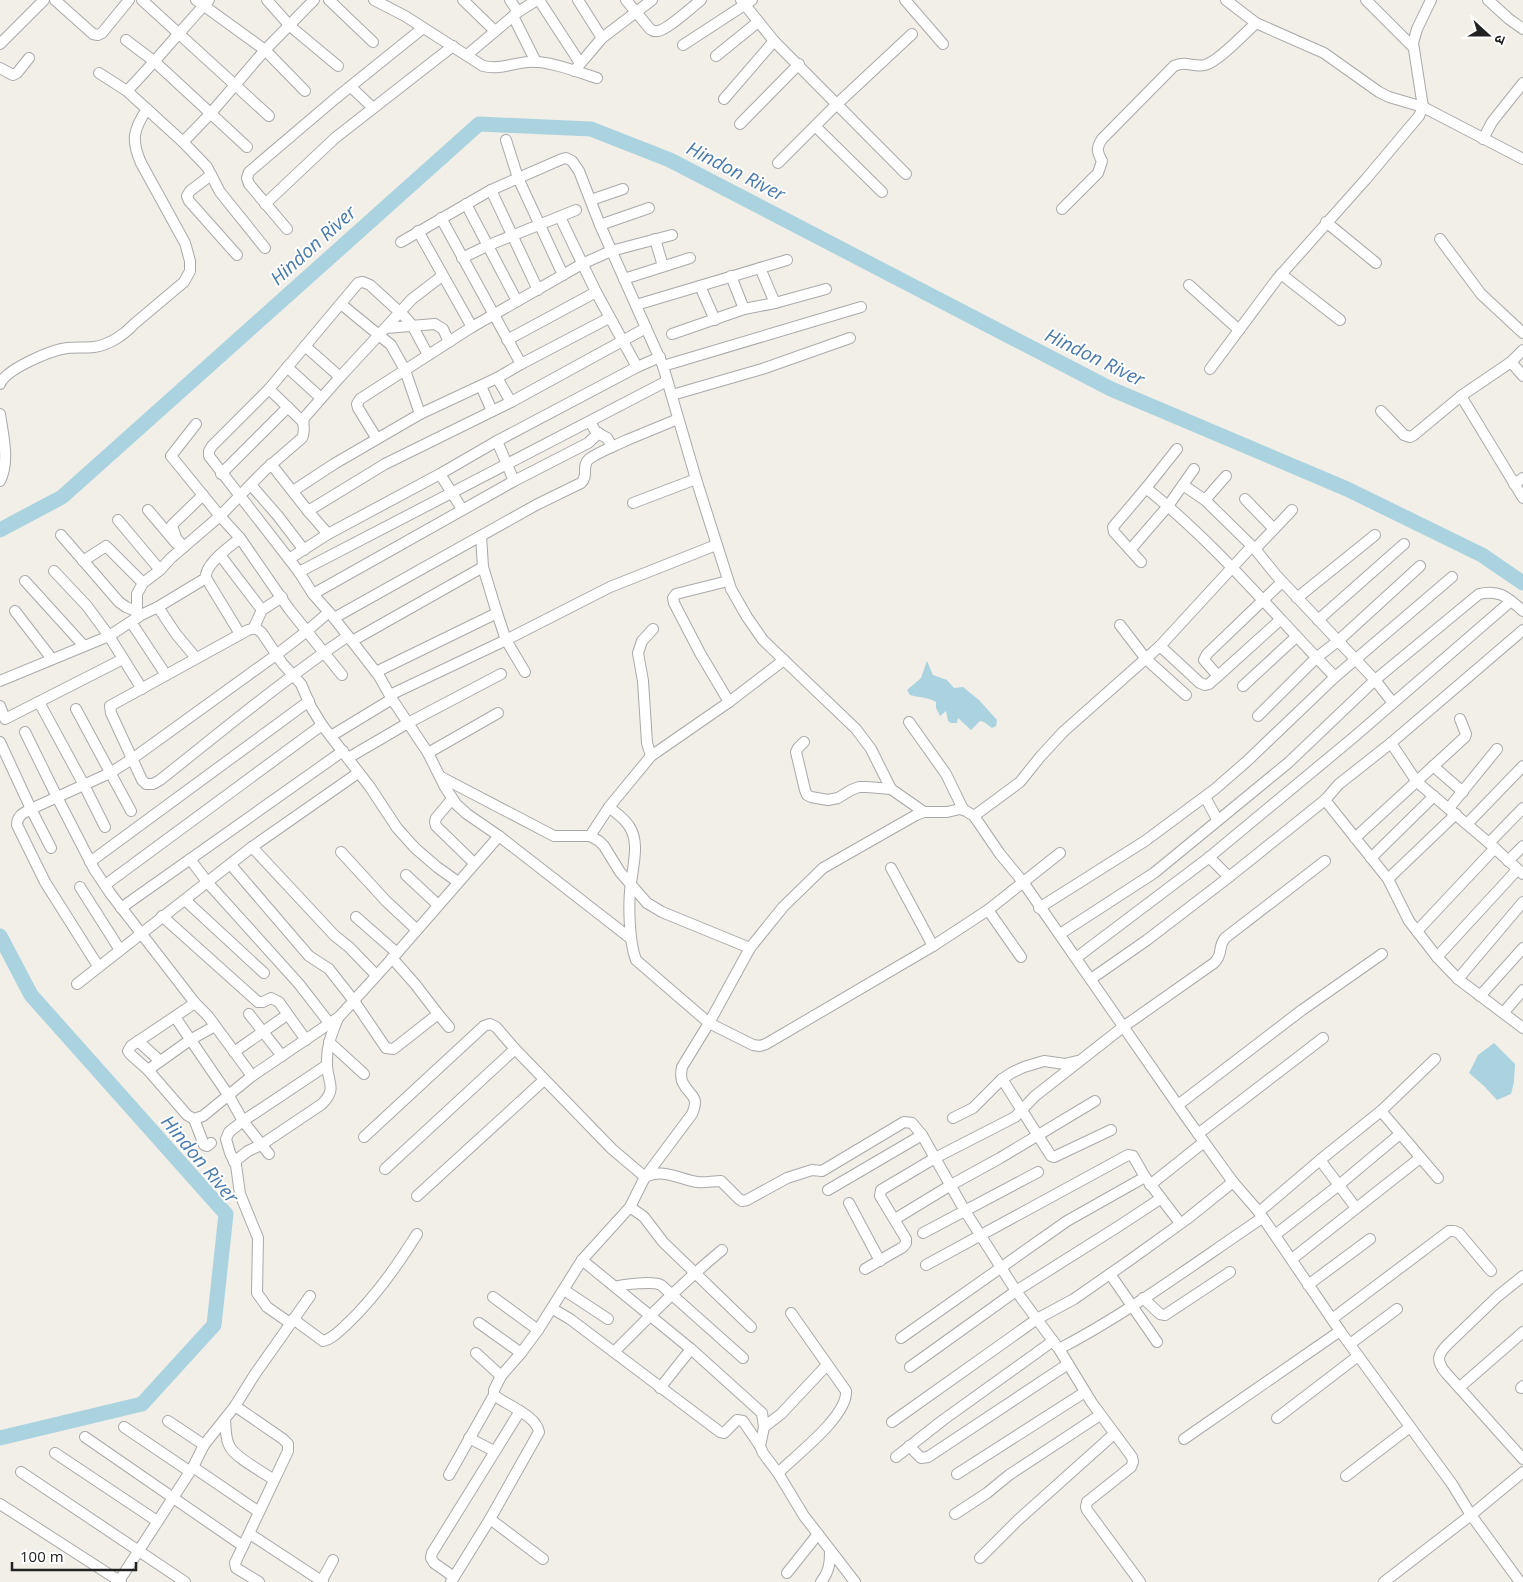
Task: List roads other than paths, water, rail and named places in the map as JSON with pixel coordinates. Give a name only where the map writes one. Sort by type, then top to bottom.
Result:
[{"type":"street","points":[[1,41],[44,0]]},
{"type":"street","points":[[55,0],[93,34],[98,35],[102,33],[129,0]]},
{"type":"street","points":[[142,0],[269,116]]},
{"type":"street","points":[[267,0],[290,26],[338,66]]},
{"type":"street","points":[[183,142],[211,113],[265,50],[314,0]]},
{"type":"street","points":[[329,0],[373,42]]},
{"type":"street","points":[[374,0],[405,16],[483,66],[494,68],[536,62],[577,67],[596,78]]},
{"type":"street","points":[[464,0],[494,31]]},
{"type":"street","points":[[510,0],[536,62]]},
{"type":"street","points":[[466,54],[515,14],[538,0],[577,67]]},
{"type":"street","points":[[578,0],[602,38]]},
{"type":"street","points":[[626,0],[650,29],[656,32],[661,31],[701,0]]},
{"type":"street","points":[[577,67],[602,38],[652,0]]},
{"type":"street","points":[[905,0],[943,44]]},
{"type":"street","points":[[1226,0],[1256,23],[1324,53],[1379,92],[1423,108],[1523,159]]},
{"type":"street","points":[[1366,0],[1413,47]]},
{"type":"street","points":[[1210,369],[1280,274],[1366,179],[1419,116],[1423,108],[1413,47],[1417,29],[1430,0]]},
{"type":"street","points":[[1488,0],[1523,29]]},
{"type":"street","points":[[127,91],[155,62],[203,2],[265,50],[304,91]]},
{"type":"street","points":[[683,46],[746,2],[758,22],[774,41],[799,64],[906,174]]},
{"type":"street","points":[[716,56],[758,22]]},
{"type":"street","points":[[1062,209],[1098,173],[1102,162],[1097,152],[1098,145],[1102,139],[1174,66],[1187,62],[1199,66],[1206,65],[1215,60],[1256,23]]},
{"type":"street","points":[[287,229],[249,184],[247,178],[249,172],[424,28]]},
{"type":"street","points":[[778,163],[837,104],[912,34]]},
{"type":"street","points":[[126,40],[155,62],[246,146]]},
{"type":"street","points":[[724,99],[774,41]]},
{"type":"street","points":[[265,204],[320,150],[452,46]]},
{"type":"street","points":[[0,68],[13,75],[29,58]]},
{"type":"street","points":[[740,124],[799,64]]},
{"type":"street","points":[[99,73],[127,91],[183,142],[207,167],[220,192],[265,248]]},
{"type":"street","points":[[1483,139],[1492,122],[1523,83]]},
{"type":"street","points":[[350,87],[373,108]]},
{"type":"street","points":[[0,384],[11,371],[40,357],[66,348],[101,345],[115,339],[184,282],[190,272],[190,261],[186,243],[141,163],[135,148],[134,139],[139,121],[147,109]]},
{"type":"street","points":[[815,126],[882,192]]},
{"type":"street","points":[[506,140],[518,178],[563,275]]},
{"type":"street","points":[[401,242],[491,190],[562,159],[570,159],[575,164],[611,251],[661,361],[731,589],[763,640],[856,730],[871,748],[891,789]]},
{"type":"street","points":[[211,175],[190,191],[187,196],[189,201],[237,255]]},
{"type":"street","points":[[491,190],[538,290]]},
{"type":"street","points":[[591,200],[623,190]]},
{"type":"street","points":[[466,204],[517,301]]},
{"type":"street","points":[[600,225],[649,208]]},
{"type":"street","points":[[462,258],[489,245],[576,210]]},
{"type":"street","points":[[560,217],[609,318],[638,367]]},
{"type":"street","points":[[441,218],[521,364]]},
{"type":"street","points":[[1326,222],[1376,263]]},
{"type":"street","points":[[418,231],[472,327]]},
{"type":"street","points":[[377,439],[358,408],[357,404],[360,399],[493,314],[582,264],[611,251],[672,234]]},
{"type":"street","points":[[655,239],[663,266]]},
{"type":"street","points":[[1440,239],[1481,294],[1523,334]]},
{"type":"street","points":[[624,278],[690,258]]},
{"type":"street","points":[[636,304],[788,260]]},
{"type":"street","points":[[760,268],[775,303]]},
{"type":"street","points":[[1280,274],[1340,320]]},
{"type":"street","points":[[135,617],[137,594],[143,582],[160,570],[220,516],[271,464],[302,438],[304,432],[303,422],[307,414],[412,299],[442,276]]},
{"type":"street","points":[[731,276],[744,310]]},
{"type":"street","points":[[428,355],[412,326],[400,313],[370,285],[358,282],[269,390],[212,446],[209,456],[221,474],[299,572],[313,594],[332,615],[376,672],[428,753],[452,799],[467,814],[630,938]]},
{"type":"street","points":[[1190,285],[1239,330]]},
{"type":"street","points":[[700,286],[715,320]]},
{"type":"street","points":[[672,334],[744,310],[826,289]]},
{"type":"street","points":[[507,340],[596,292]]},
{"type":"street","points":[[341,304],[382,332],[405,370],[420,414]]},
{"type":"street","points":[[289,559],[328,534],[497,441],[638,367],[861,307]]},
{"type":"street","points":[[293,491],[334,464],[420,414],[497,378],[609,318]]},
{"type":"street","points":[[382,332],[435,324],[443,329],[449,342]]},
{"type":"street","points":[[308,511],[385,464],[511,402],[646,328]]},
{"type":"street","points":[[672,395],[762,368],[850,338]]},
{"type":"street","points":[[305,346],[340,376]]},
{"type":"street","points":[[1381,411],[1404,435],[1410,437],[1461,396],[1510,362],[1523,350]]},
{"type":"street","points":[[1510,362],[1523,376]]},
{"type":"street","points":[[287,367],[321,398]]},
{"type":"street","points":[[497,378],[511,402]]},
{"type":"street","points":[[299,572],[667,381]]},
{"type":"street","points":[[481,386],[492,411]]},
{"type":"street","points":[[269,390],[303,422]]},
{"type":"street","points":[[1461,396],[1519,481],[1523,498]]},
{"type":"street","points":[[221,474],[288,407]]},
{"type":"street","points":[[0,414],[5,460],[0,481]]},
{"type":"street","points":[[98,966],[45,882],[17,825],[17,819],[20,816],[110,772],[132,759],[307,631],[332,615],[580,483],[586,475],[585,464],[588,460],[612,447],[678,419]]},
{"type":"street","points":[[590,422],[594,429],[607,438],[612,447]]},
{"type":"street","points":[[196,424],[171,456],[240,538],[282,598],[342,675]]},
{"type":"street","points":[[313,594],[462,509],[588,443],[599,433]]},
{"type":"street","points":[[497,441],[514,481]]},
{"type":"street","points":[[1141,562],[1114,532],[1113,526],[1177,448]]},
{"type":"street","points":[[271,464],[328,534]]},
{"type":"street","points":[[1130,550],[1168,506],[1194,469]]},
{"type":"street","points":[[440,474],[462,509]]},
{"type":"street","points":[[1205,500],[1226,476]]},
{"type":"street","points":[[633,503],[696,479]]},
{"type":"street","points":[[251,485],[304,550]]},
{"type":"street","points":[[1183,485],[1205,500],[1253,547],[1282,582],[1374,680],[1393,703]]},
{"type":"street","points":[[1146,488],[1168,506],[1232,568],[1335,677]]},
{"type":"street","points":[[183,548],[176,538],[172,525],[203,495]]},
{"type":"street","points":[[1245,498],[1274,529]]},
{"type":"street","points":[[148,510],[183,548]]},
{"type":"street","points":[[974,816],[1020,782],[1040,756],[1063,732],[1160,646],[1232,568],[1292,510]]},
{"type":"street","points":[[118,520],[160,570]]},
{"type":"street","points":[[61,535],[119,602],[135,617],[166,675]]},
{"type":"street","points":[[1297,598],[1375,535]]},
{"type":"street","points":[[481,536],[483,567],[497,613],[506,640],[525,672]]},
{"type":"street","points":[[240,538],[220,555],[207,570],[206,578],[240,634]]},
{"type":"street","points":[[1318,620],[1404,544]]},
{"type":"street","points":[[331,736],[391,697],[610,587],[716,545]]},
{"type":"street","points":[[83,561],[106,546],[143,582]]},
{"type":"street","points":[[220,555],[262,610]]},
{"type":"street","points":[[1258,716],[1316,658],[1338,641],[1420,566]]},
{"type":"street","points":[[282,598],[262,610],[254,627],[110,706],[111,713],[132,759],[142,780],[146,784],[153,784],[160,780],[324,652],[483,567]]},
{"type":"street","points":[[54,571],[87,606],[109,636],[142,690]]},
{"type":"street","points":[[1039,908],[1145,841],[1205,797],[1246,762],[1335,677],[1452,577]]},
{"type":"street","points":[[0,681],[109,636],[135,617],[158,607],[206,578]]},
{"type":"street","points":[[728,580],[676,594],[673,598],[700,653],[729,702]]},
{"type":"street","points":[[26,581],[84,646]]},
{"type":"street","points":[[1218,676],[1205,663],[1204,657],[1282,582]]},
{"type":"street","points":[[1060,934],[1154,873],[1288,763],[1374,680],[1479,594],[1493,592],[1501,594],[1523,611]]},
{"type":"street","points":[[1076,958],[1210,857],[1354,737],[1512,601]]},
{"type":"street","points":[[158,607],[176,634],[196,658]]},
{"type":"street","points":[[16,611],[52,659]]},
{"type":"street","points":[[376,672],[497,613]]},
{"type":"street","points":[[1160,646],[1200,683],[1205,685],[1209,684],[1280,620]]},
{"type":"street","points":[[1120,625],[1146,659],[1186,695]]},
{"type":"street","points":[[254,627],[262,633],[276,655],[301,684],[322,725],[406,839],[437,867],[458,882]]},
{"type":"street","points":[[651,756],[647,743],[643,681],[638,653],[642,641],[653,629]]},
{"type":"street","points":[[1091,979],[1148,940],[1325,800],[1339,784],[1391,743],[1523,630]]},
{"type":"street","points":[[1243,686],[1296,637]]},
{"type":"street","points":[[0,706],[3,722],[123,659]]},
{"type":"street","points":[[590,836],[609,807],[651,756],[729,702],[784,660]]},
{"type":"street","points":[[121,908],[345,754],[501,674]]},
{"type":"street","points":[[90,862],[309,700]]},
{"type":"street","points":[[39,702],[105,827]]},
{"type":"street","points":[[76,709],[131,812]]},
{"type":"street","points":[[428,753],[498,713]]},
{"type":"street","points":[[1355,838],[1465,737],[1466,734],[1460,719]]},
{"type":"street","points":[[909,722],[946,774],[963,810]]},
{"type":"street","points":[[105,885],[322,725]]},
{"type":"street","points":[[25,732],[90,862],[105,885],[252,1076]]},
{"type":"street","points":[[0,742],[31,809],[52,848]]},
{"type":"street","points":[[804,742],[796,752],[804,790],[811,798],[833,800],[859,787],[867,786],[891,789],[924,812]]},
{"type":"street","points":[[1391,743],[1417,782],[1520,872],[1437,957]]},
{"type":"street","points":[[1388,879],[1452,811],[1463,792],[1497,749]]},
{"type":"street","points":[[1433,766],[1463,792]]},
{"type":"street","points":[[1467,824],[1523,766]]},
{"type":"street","points":[[77,984],[252,847],[358,773]]},
{"type":"street","points":[[440,777],[554,836],[590,836],[604,846],[620,872],[647,903],[662,912],[750,948]]},
{"type":"street","points":[[1371,858],[1434,796]]},
{"type":"street","points":[[1205,797],[1218,819]]},
{"type":"street","points":[[452,799],[435,822],[436,826],[474,863]]},
{"type":"street","points":[[1325,800],[1388,879],[1409,921],[1437,957],[1458,979],[1523,1028]]},
{"type":"street","points":[[609,807],[630,826],[634,836],[630,938],[636,960],[709,1023],[753,1045],[760,1046],[933,946],[988,910],[1060,853]]},
{"type":"street","points":[[1417,932],[1523,808]]},
{"type":"street","points":[[449,1475],[494,1395],[494,1390],[501,1376],[521,1353],[553,1309],[582,1260],[630,1207],[645,1177],[692,1114],[696,1105],[694,1096],[682,1083],[680,1075],[682,1067],[709,1023],[750,948],[783,907],[823,868],[916,815],[924,812],[963,810],[974,816],[1000,854],[1023,882],[1039,908],[1060,934],[1178,1106],[1233,1182],[1275,1235],[1340,1331],[1452,1484],[1471,1516],[1519,1575]]},
{"type":"street","points":[[194,1119],[203,1116],[252,1076],[339,1017],[395,956],[498,836]]},
{"type":"street","points":[[1508,861],[1523,846]]},
{"type":"street","points":[[252,847],[335,936],[349,947],[376,976]]},
{"type":"street","points":[[340,852],[386,901],[417,930]]},
{"type":"street","points":[[1210,857],[1229,877]]},
{"type":"street","points":[[190,860],[208,883],[299,984],[330,1024]]},
{"type":"street","points":[[865,1269],[903,1247],[906,1243],[906,1239],[895,1219],[880,1196],[880,1192],[884,1188],[935,1158],[1015,1117],[1035,1096],[1080,1060],[1123,1027],[1214,963],[1221,953],[1220,945],[1225,938],[1325,861]]},
{"type":"street","points":[[231,865],[309,956],[329,969],[354,1001],[384,1046],[390,1049],[396,1047],[438,1014]]},
{"type":"street","points":[[891,868],[933,946]]},
{"type":"street","points":[[406,875],[438,905]]},
{"type":"street","points":[[80,887],[120,950]]},
{"type":"street","points":[[185,900],[264,973]]},
{"type":"street","points":[[1458,979],[1523,902]]},
{"type":"street","points":[[988,910],[1021,957]]},
{"type":"street","points":[[162,916],[258,1002],[274,998],[279,1002],[306,1040]]},
{"type":"street","points":[[356,917],[395,956],[449,1027]]},
{"type":"street","points":[[1480,996],[1523,948]]},
{"type":"street","points":[[1178,1106],[1302,1010],[1382,954]]},
{"type":"street","points":[[1504,1012],[1523,990]]},
{"type":"street","points":[[195,1003],[131,1046],[128,1051],[148,1070],[187,1115],[194,1119],[204,1145],[207,1146],[211,1143]]},
{"type":"street","points":[[249,1014],[282,1056]]},
{"type":"street","points":[[234,1052],[287,1014]]},
{"type":"street","points":[[175,1017],[229,1096],[243,1120],[269,1154]]},
{"type":"street","points":[[234,1162],[322,1104],[328,1098],[331,1091],[327,1065],[329,1042],[339,1017]]},
{"type":"street","points":[[364,1136],[484,1026],[490,1024],[496,1027],[515,1050],[612,1149],[645,1177]]},
{"type":"street","points":[[148,1070],[190,1040],[215,1026]]},
{"type":"street","points":[[901,1338],[1067,1221],[1148,1181],[1323,1038]]},
{"type":"street","points":[[138,1041],[160,1061]]},
{"type":"street","points":[[329,1042],[364,1074]]},
{"type":"street","points":[[385,1169],[515,1050]]},
{"type":"street","points":[[896,1458],[909,1446],[1056,1345],[1087,1335],[1144,1298],[1260,1215],[1320,1160],[1381,1112],[1435,1059]]},
{"type":"street","points":[[953,1118],[974,1108],[1002,1079],[1012,1072],[1044,1061],[1066,1064],[1080,1060]]},
{"type":"street","points":[[327,1065],[243,1120],[229,1132],[226,1139],[238,1171],[240,1194],[258,1238],[257,1293],[267,1307],[323,1340],[332,1337],[373,1298],[417,1234]]},
{"type":"street","points":[[1002,1079],[1048,1154],[1054,1157],[1111,1130]]},
{"type":"street","points":[[417,1196],[544,1080]]},
{"type":"street","points":[[895,1219],[1095,1101]]},
{"type":"street","points":[[1381,1112],[1438,1178]]},
{"type":"street","points":[[645,1177],[664,1173],[699,1182],[721,1181],[739,1199],[742,1201],[747,1200],[786,1178],[812,1170],[822,1171],[904,1122],[912,1123],[922,1135],[965,1211],[1016,1291],[1056,1345],[1084,1392],[1132,1458],[1131,1467],[1087,1502],[1086,1507],[1140,1582]]},
{"type":"street","points":[[1275,1235],[1400,1134]]},
{"type":"street","points":[[828,1190],[922,1135]]},
{"type":"street","points":[[926,1265],[1126,1155],[1133,1156],[1160,1199],[1180,1223]]},
{"type":"street","points":[[1292,1259],[1420,1158]]},
{"type":"street","points":[[1320,1160],[1356,1208]]},
{"type":"street","points":[[923,1233],[1038,1172]]},
{"type":"street","points":[[892,1422],[1037,1319],[1074,1298],[1110,1274],[1233,1182]]},
{"type":"street","points":[[910,1367],[1016,1291],[1160,1199]]},
{"type":"street","points":[[849,1203],[880,1260]]},
{"type":"street","points":[[630,1207],[644,1217],[663,1242],[751,1327]]},
{"type":"street","points":[[1332,1318],[1449,1231],[1459,1233],[1491,1271]]},
{"type":"street","points":[[1308,1285],[1370,1239]]},
{"type":"street","points":[[614,1352],[694,1273],[722,1250]]},
{"type":"street","points":[[582,1260],[691,1349],[762,1413],[764,1416],[764,1427],[760,1446]]},
{"type":"street","points":[[1144,1298],[1160,1314],[1165,1314],[1230,1272]]},
{"type":"street","points":[[1110,1274],[1157,1342]]},
{"type":"street","points":[[1523,1276],[1498,1296],[1441,1351],[1439,1360],[1441,1367],[1523,1458]]},
{"type":"street","points":[[615,1287],[653,1282],[661,1285],[743,1358]]},
{"type":"street","points":[[564,1290],[608,1319]]},
{"type":"street","points":[[0,1504],[120,1581],[138,1550],[174,1497],[204,1445],[235,1406],[310,1296]]},
{"type":"street","points":[[493,1297],[538,1330]]},
{"type":"street","points":[[553,1309],[570,1319],[722,1433],[728,1430],[737,1420],[743,1421],[804,1516],[855,1582]]},
{"type":"street","points":[[1350,1344],[1397,1309]]},
{"type":"street","points":[[778,1473],[831,1422],[842,1409],[846,1400],[846,1391],[791,1313]]},
{"type":"street","points":[[479,1323],[521,1353]]},
{"type":"street","points":[[1184,1439],[1340,1331]]},
{"type":"street","points":[[1460,1388],[1523,1332]]},
{"type":"street","points":[[660,1388],[691,1349]]},
{"type":"street","points":[[476,1353],[501,1376]]},
{"type":"street","points":[[1277,1418],[1358,1356]]},
{"type":"street","points":[[909,1446],[921,1458],[928,1457],[1068,1364]]},
{"type":"street","points":[[764,1427],[781,1414],[827,1365]]},
{"type":"street","points":[[957,1474],[1084,1392]]},
{"type":"street","points":[[494,1395],[499,1400],[520,1411],[536,1423],[539,1432],[490,1519],[452,1580],[434,1563],[431,1558],[432,1553],[520,1411]]},
{"type":"street","points":[[235,1406],[288,1444],[288,1451],[235,1563],[236,1568],[259,1582]]},
{"type":"street","points":[[955,1514],[987,1493],[1009,1475],[1100,1415]]},
{"type":"street","points":[[225,1420],[226,1438],[234,1453],[274,1480]]},
{"type":"street","points":[[168,1421],[204,1445]]},
{"type":"street","points":[[124,1427],[259,1512]]},
{"type":"street","points":[[1346,1476],[1410,1428]]},
{"type":"street","points":[[980,1558],[1018,1520],[1114,1434]]},
{"type":"street","points":[[85,1438],[174,1497],[243,1546]]},
{"type":"street","points":[[469,1438],[494,1451]]},
{"type":"street","points":[[55,1453],[158,1521]]},
{"type":"street","points":[[22,1472],[186,1582]]},
{"type":"street","points":[[1384,1582],[1471,1516],[1523,1472]]},
{"type":"street","points":[[490,1519],[543,1559]]},
{"type":"street","points":[[250,1534],[322,1582],[333,1560]]},
{"type":"street","points":[[787,1573],[818,1534]]},
{"type":"street","points":[[821,1582],[830,1566],[830,1551]]},
{"type":"water","points":[[927,661],[933,675],[947,680],[954,688],[963,687],[979,700],[997,720],[996,726],[992,728],[980,721],[971,730],[958,718],[957,723],[951,723],[948,721],[946,711],[940,716],[936,708],[936,702],[910,695],[907,690],[921,678]]},
{"type":"water","points":[[1494,1043],[1515,1064],[1511,1094],[1497,1100],[1469,1073],[1478,1055]]},
{"type":"waterway","name":"Hindon River","points":[[0,530],[62,497],[479,124],[591,129],[670,160],[1111,389],[1347,489],[1482,555],[1523,583]]},
{"type":"waterway","name":"Hindon River","points":[[0,936],[31,995],[226,1214],[214,1325],[142,1404],[0,1438]]}]
